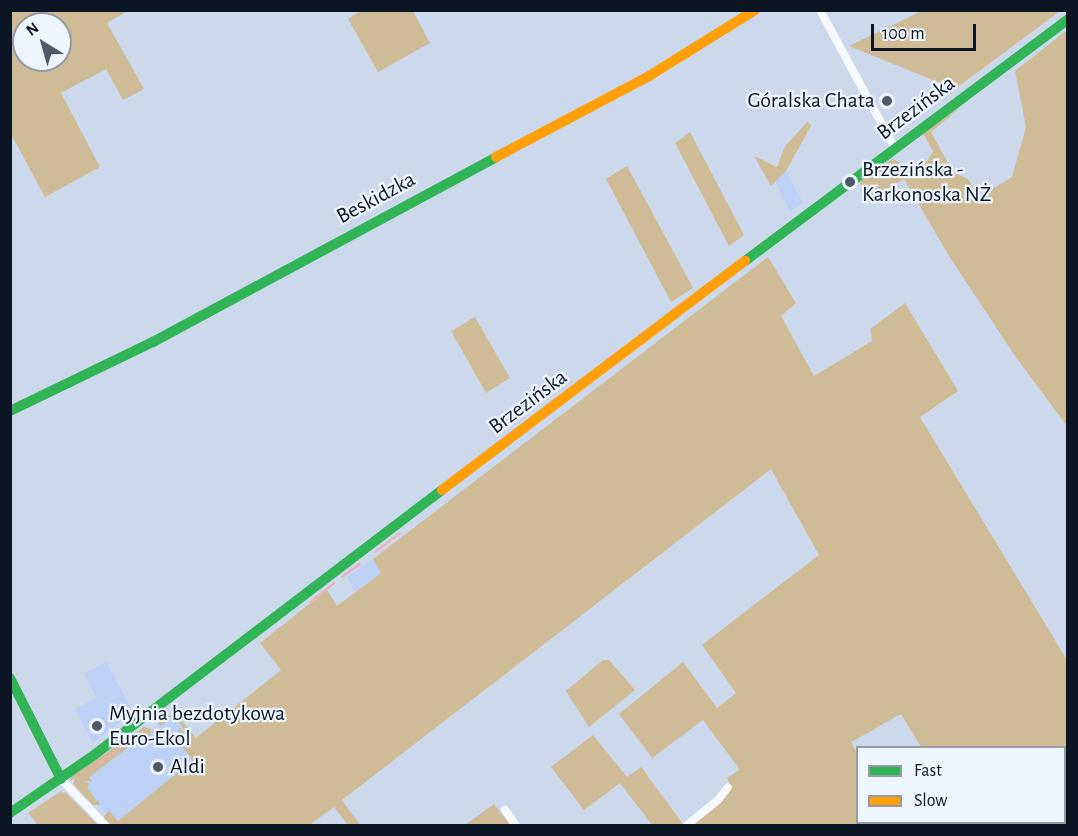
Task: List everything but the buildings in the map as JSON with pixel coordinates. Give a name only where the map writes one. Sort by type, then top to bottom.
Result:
[{"type":"main road","name":"Beskidzka","points":[[10,411],[153,342],[308,256],[649,76],[755,10]]},
{"type":"main road","name":"Brzezińska","points":[[10,813],[61,779],[1068,19]]},
{"type":"main road","points":[[10,678],[61,779]]},
{"type":"street","points":[[820,10],[895,148]]},
{"type":"street","points":[[61,779],[106,825]]},
{"type":"street","points":[[686,825],[718,800],[728,787]]},
{"type":"street","points":[[505,810],[516,825]]},
{"type":"shaded area","points":[[362,10],[413,11],[430,43],[378,72],[348,19]]},
{"type":"shaded area","points":[[10,11],[128,11],[107,23],[144,89],[123,100],[106,69],[61,93],[100,167],[45,197],[11,134]]},
{"type":"shaded area","points":[[922,11],[1060,11],[955,89],[849,46]]},
{"type":"shaded area","points":[[1067,30],[1067,426],[1015,356],[949,256],[904,179],[871,199],[858,181],[893,159],[911,169],[927,161],[933,151],[923,133],[962,106],[931,132],[953,172],[968,179],[979,197],[1012,177],[1026,127],[1015,71]]},
{"type":"shaded area","points":[[808,121],[811,126],[786,171],[771,186],[754,156],[777,167],[785,146]]},
{"type":"shaded area","points":[[690,132],[744,235],[729,246],[675,143]]},
{"type":"shaded area","points":[[627,166],[693,288],[671,302],[606,179]]},
{"type":"shaded area","points":[[786,171],[803,203],[790,212],[775,181]]},
{"type":"shaded area","points":[[768,257],[796,303],[781,316],[814,376],[872,341],[870,329],[905,303],[958,391],[920,417],[1067,660],[1067,825],[976,826],[975,824],[1066,824],[1066,746],[920,746],[901,714],[851,742],[856,751],[856,824],[906,824],[902,826],[686,825],[730,785],[727,778],[739,770],[738,767],[703,720],[652,758],[619,714],[683,662],[717,708],[736,693],[702,645],[819,555],[771,469],[342,800],[360,825],[348,825],[334,807],[308,826],[111,825],[105,820],[104,816],[109,811],[118,821],[193,760],[179,743],[178,730],[180,728],[188,739],[190,737],[173,715],[162,725],[157,724],[175,712],[196,738],[281,670],[260,643],[327,590],[337,606],[381,573],[373,559]]},
{"type":"shaded area","points":[[475,317],[510,378],[486,393],[451,331]]},
{"type":"shaded area","points":[[373,559],[381,573],[355,592],[347,577]]},
{"type":"shaded area","points":[[603,660],[609,660],[635,690],[589,727],[566,691]]},
{"type":"shaded area","points":[[106,662],[133,712],[93,743],[75,709],[97,698],[84,674]]},
{"type":"shaded area","points":[[174,713],[207,757],[116,824],[77,784]]},
{"type":"shaded area","points":[[144,727],[151,729],[150,736],[145,740],[142,737],[89,777],[92,782],[83,781],[90,784],[87,787],[97,801],[99,800],[99,805],[93,805],[73,784],[75,778],[70,781],[71,777]]},
{"type":"shaded area","points":[[593,735],[627,777],[641,767],[683,824],[652,825],[620,783],[584,810],[551,767]]},
{"type":"shaded area","points":[[61,791],[62,794],[65,792],[98,825],[38,825],[28,813]]},
{"type":"shaded area","points":[[494,804],[510,825],[465,825]]},
{"type":"waterway","points":[[375,552],[400,533]]},
{"type":"waterway","points":[[342,577],[360,564]]},
{"type":"waterway","points":[[310,602],[334,583]]},
{"type":"waterway","points":[[97,765],[141,733]]},
{"type":"traffic: fast","points":[[745,261],[1068,19]]},
{"type":"traffic: fast","points":[[10,411],[153,342],[496,157]]},
{"type":"traffic: fast","points":[[10,813],[94,755],[442,490]]},
{"type":"traffic: fast","points":[[10,678],[61,779]]},
{"type":"traffic: slow","points":[[496,157],[649,76],[755,10]]},
{"type":"traffic: slow","points":[[442,490],[745,261]]},
{"type":"place","name":"Góralska Chata","points":[[887,101]]},
{"type":"place","name":"Brzezińska - Karkonoska NŻ","points":[[850,182]]},
{"type":"place","name":"Myjnia bezdotykowa Euro-Ekol","points":[[97,726]]},
{"type":"place","name":"Aldi","points":[[158,767]]}]
